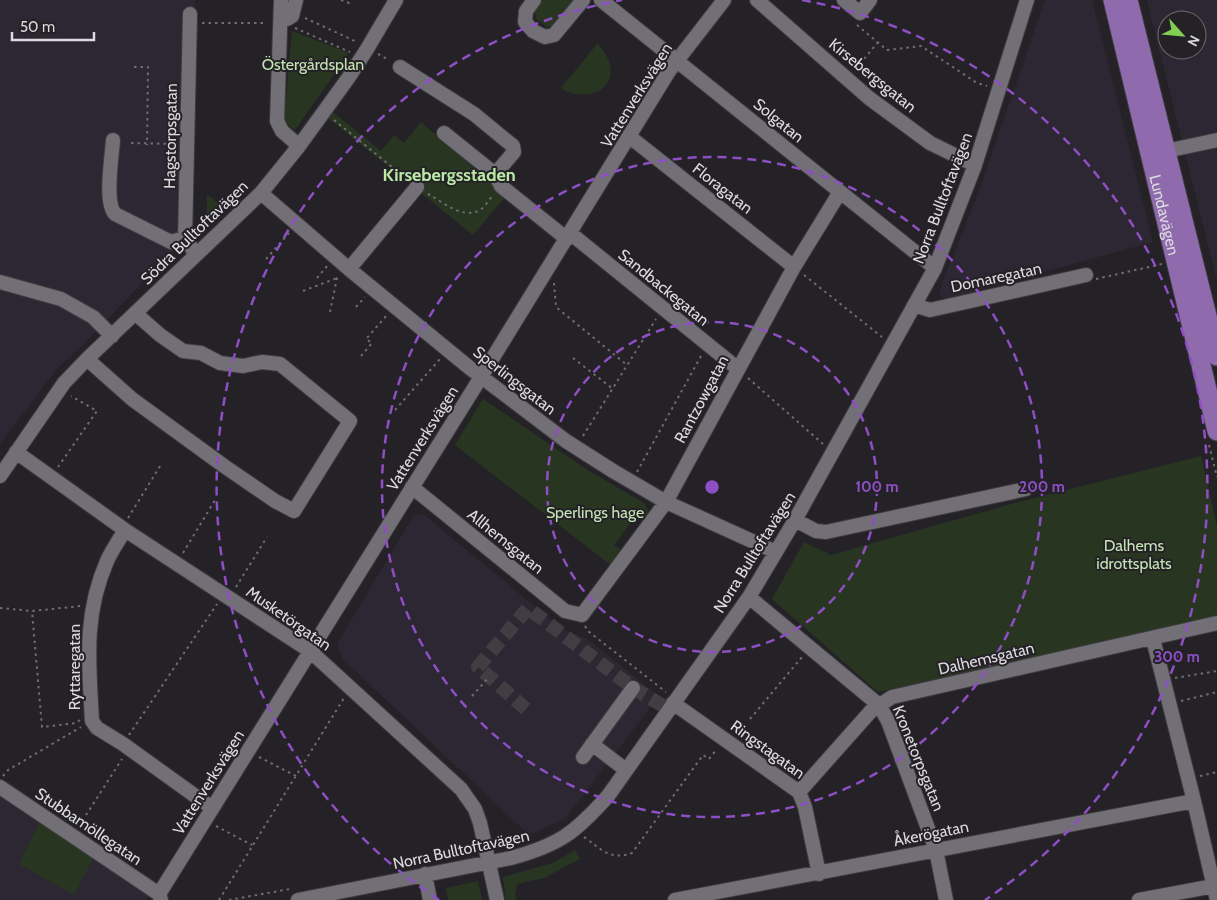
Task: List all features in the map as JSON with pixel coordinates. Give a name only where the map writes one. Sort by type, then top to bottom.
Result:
[{"type":"main road","name":"Lundavägen","points":[[1113,0],[1217,431]]},
{"type":"main road","name":"Lundavägen","points":[[1128,0],[1217,356]]},
{"type":"street","points":[[281,0],[277,121],[282,131],[299,146]]},
{"type":"street","points":[[281,21],[292,16],[296,0]]},
{"type":"street","name":"Södra Bulltoftavägen","points":[[0,476],[64,383],[87,358],[261,193],[324,112],[368,49],[396,0]]},
{"type":"street","points":[[534,0],[526,11],[525,22],[533,31],[545,37],[554,35],[583,0]]},
{"type":"street","name":"Solgatan","points":[[601,0],[935,268]]},
{"type":"street","name":"Vattenverksvägen","points":[[160,897],[212,808],[630,137],[669,71],[724,0]]},
{"type":"street","name":"Kirsebergsgatan","points":[[757,0],[869,98],[930,143],[975,164]]},
{"type":"street","points":[[844,0],[860,13],[870,0]]},
{"type":"street","name":"Norra Bulltoftavägen","points":[[298,900],[490,862],[539,850],[569,834],[608,796],[668,704],[749,597],[795,520],[935,268],[975,164],[1027,0]]},
{"type":"street","name":"Hagstorpsgatan","points":[[185,238],[190,18]]},
{"type":"street","points":[[400,67],[474,114],[513,146],[514,152],[498,180]]},
{"type":"street","name":"Sandbackegatan","points":[[444,133],[498,180],[740,371]]},
{"type":"street","name":"Floragatan","points":[[630,137],[797,269]]},
{"type":"street","points":[[113,140],[110,197],[112,211],[171,242],[185,238],[196,255]]},
{"type":"street","points":[[1166,151],[1217,140]]},
{"type":"street","points":[[345,272],[416,187]]},
{"type":"street","name":"Rantzowgatan","points":[[584,621],[666,502],[840,192]]},
{"type":"street","name":"Sperlingsgatan","points":[[261,193],[345,272],[566,441],[666,502],[776,552]]},
{"type":"street","name":"Domaregatan","points":[[914,305],[930,310],[1086,275]]},
{"type":"street","points":[[0,282],[61,299],[93,317],[112,336]]},
{"type":"street","points":[[87,358],[132,400],[224,466],[294,511],[350,421],[280,364],[262,362],[243,366],[220,363],[201,354],[183,350],[160,335],[135,313]]},
{"type":"street","name":"Musketörgatan","points":[[16,452],[123,529],[310,651],[461,789],[475,809],[490,862],[497,900]]},
{"type":"street","name":"Allhemsgatan","points":[[412,487],[565,611],[584,621]]},
{"type":"street","points":[[795,520],[816,531],[826,532],[1026,489]]},
{"type":"street","name":"Ryttaregatan","points":[[123,529],[108,560],[94,605],[88,644],[92,716],[97,728],[126,746],[212,808]]},
{"type":"street","name":"Kronetorpsgatan","points":[[749,597],[879,705],[888,721],[936,850],[946,900]]},
{"type":"street","name":"Dalhemsgatan","points":[[799,792],[870,711],[892,698],[1217,624]]},
{"type":"street","points":[[1153,639],[1217,900]]},
{"type":"street","points":[[583,757],[633,688]]},
{"type":"street","name":"Ringstagatan","points":[[668,704],[725,740],[799,792],[805,807],[818,874]]},
{"type":"street","points":[[592,744],[626,770]]},
{"type":"street","name":"Stubbamöllegatan","points":[[0,787],[160,897]]},
{"type":"street","name":"Åkerögatan","points":[[676,900],[1194,801]]},
{"type":"street","points":[[425,874],[430,900]]},
{"type":"street","points":[[1139,900],[1214,886]]},
{"type":"path","points":[[341,0],[348,3],[350,0]]},
{"type":"path","points":[[860,13],[855,23],[887,50],[921,46],[978,83],[988,86]]},
{"type":"path","points":[[303,17],[361,44]]},
{"type":"path","points":[[190,18],[281,21]]},
{"type":"path","points":[[295,28],[355,54]]},
{"type":"path","points":[[848,79],[878,42]]},
{"type":"path","points":[[376,53],[400,67]]},
{"type":"path","points":[[134,67],[148,67],[147,144]]},
{"type":"path","points":[[324,112],[416,187],[454,209],[470,214],[481,210],[498,180]]},
{"type":"path","points":[[131,143],[187,143]]},
{"type":"path","points":[[266,259],[290,231]]},
{"type":"path","points":[[1086,275],[1096,279],[1167,262]]},
{"type":"path","points":[[317,278],[330,264]]},
{"type":"path","points":[[797,269],[884,339]]},
{"type":"path","points":[[303,291],[337,278],[345,272]]},
{"type":"path","points":[[330,312],[337,278]]},
{"type":"path","points":[[554,283],[556,307],[628,365]]},
{"type":"path","points":[[356,308],[367,295]]},
{"type":"path","points":[[361,356],[372,343],[366,339],[389,313]]},
{"type":"path","points":[[580,441],[659,315]]},
{"type":"path","points":[[635,475],[703,351]]},
{"type":"path","points":[[395,410],[441,357]]},
{"type":"path","points":[[573,358],[613,389]]},
{"type":"path","points":[[740,371],[823,444]]},
{"type":"path","points":[[51,478],[97,410],[71,396]]},
{"type":"path","points":[[123,529],[162,463]]},
{"type":"path","points":[[177,564],[215,500]]},
{"type":"path","points":[[73,836],[126,746],[226,595],[267,537]]},
{"type":"path","points":[[0,608],[32,611],[94,605]]},
{"type":"path","points":[[32,611],[42,727],[76,723],[92,716]]},
{"type":"path","points":[[584,621],[588,631],[668,704]]},
{"type":"path","points":[[750,719],[810,648]]},
{"type":"path","points":[[1163,681],[1217,671]]},
{"type":"path","points":[[472,696],[489,677]]},
{"type":"path","points":[[1169,704],[1217,692]]},
{"type":"path","points":[[218,900],[345,696]]},
{"type":"path","points":[[0,780],[8,770],[92,716]]},
{"type":"path","points":[[589,833],[584,838],[609,855],[623,856],[632,853],[702,755],[709,759],[725,740]]},
{"type":"path","points":[[259,757],[296,776]]},
{"type":"path","points":[[1188,778],[1217,772]]},
{"type":"path","points":[[216,826],[252,845]]},
{"type":"path","points":[[229,900],[242,899]]},
{"type":"shaded area","points":[[0,0],[195,0],[189,238],[166,258],[82,346],[57,369],[0,444]]},
{"type":"shaded area","points":[[1045,0],[1092,0],[1153,242],[946,299],[939,295],[943,281],[978,194]]},
{"type":"shaded area","points":[[1147,0],[1217,0],[1217,281],[1162,60],[1207,60],[1207,10],[1157,10],[1157,40]]},
{"type":"shaded area","points":[[423,514],[561,628],[587,639],[659,696],[565,819],[529,835],[343,659],[337,644],[414,515]]},
{"type":"shaded area","points":[[0,787],[152,891],[146,900],[0,900]]},
{"type":"green space","points":[[543,0],[575,0],[555,27],[547,27],[536,19],[535,11]]},
{"type":"green space","name":"Östergårdsplan","points":[[292,31],[349,53],[295,130],[284,122]]},
{"type":"green space","points":[[598,43],[610,64],[608,82],[595,92],[587,94],[569,92],[561,88]]},
{"type":"green space","points":[[333,112],[381,151],[394,135],[404,143],[421,122],[506,196],[473,235],[328,118]]},
{"type":"green space","points":[[207,194],[226,210],[206,230]]},
{"type":"green space","name":"Sperlings hage","points":[[483,399],[586,469],[644,503],[649,512],[645,519],[637,514],[614,545],[623,551],[612,566],[455,445]]},
{"type":"green space","name":"Dalhems idrottsplats","points":[[1201,456],[1217,526],[1217,616],[878,692],[772,599],[804,542],[831,555],[1015,503]]},
{"type":"green space","points":[[40,821],[93,859],[74,895],[19,864]]},
{"type":"green space","points":[[575,850],[580,859],[544,878],[517,884],[516,900],[506,900],[503,877],[553,863]]},
{"type":"green space","points":[[478,881],[482,900],[448,900],[446,888]]},
{"type":"tunnel","points":[[526,709],[478,667],[528,608],[633,688],[665,707]]},
{"type":"district","name":"Kirsebergsstaden","points":[[449,175]]}]
